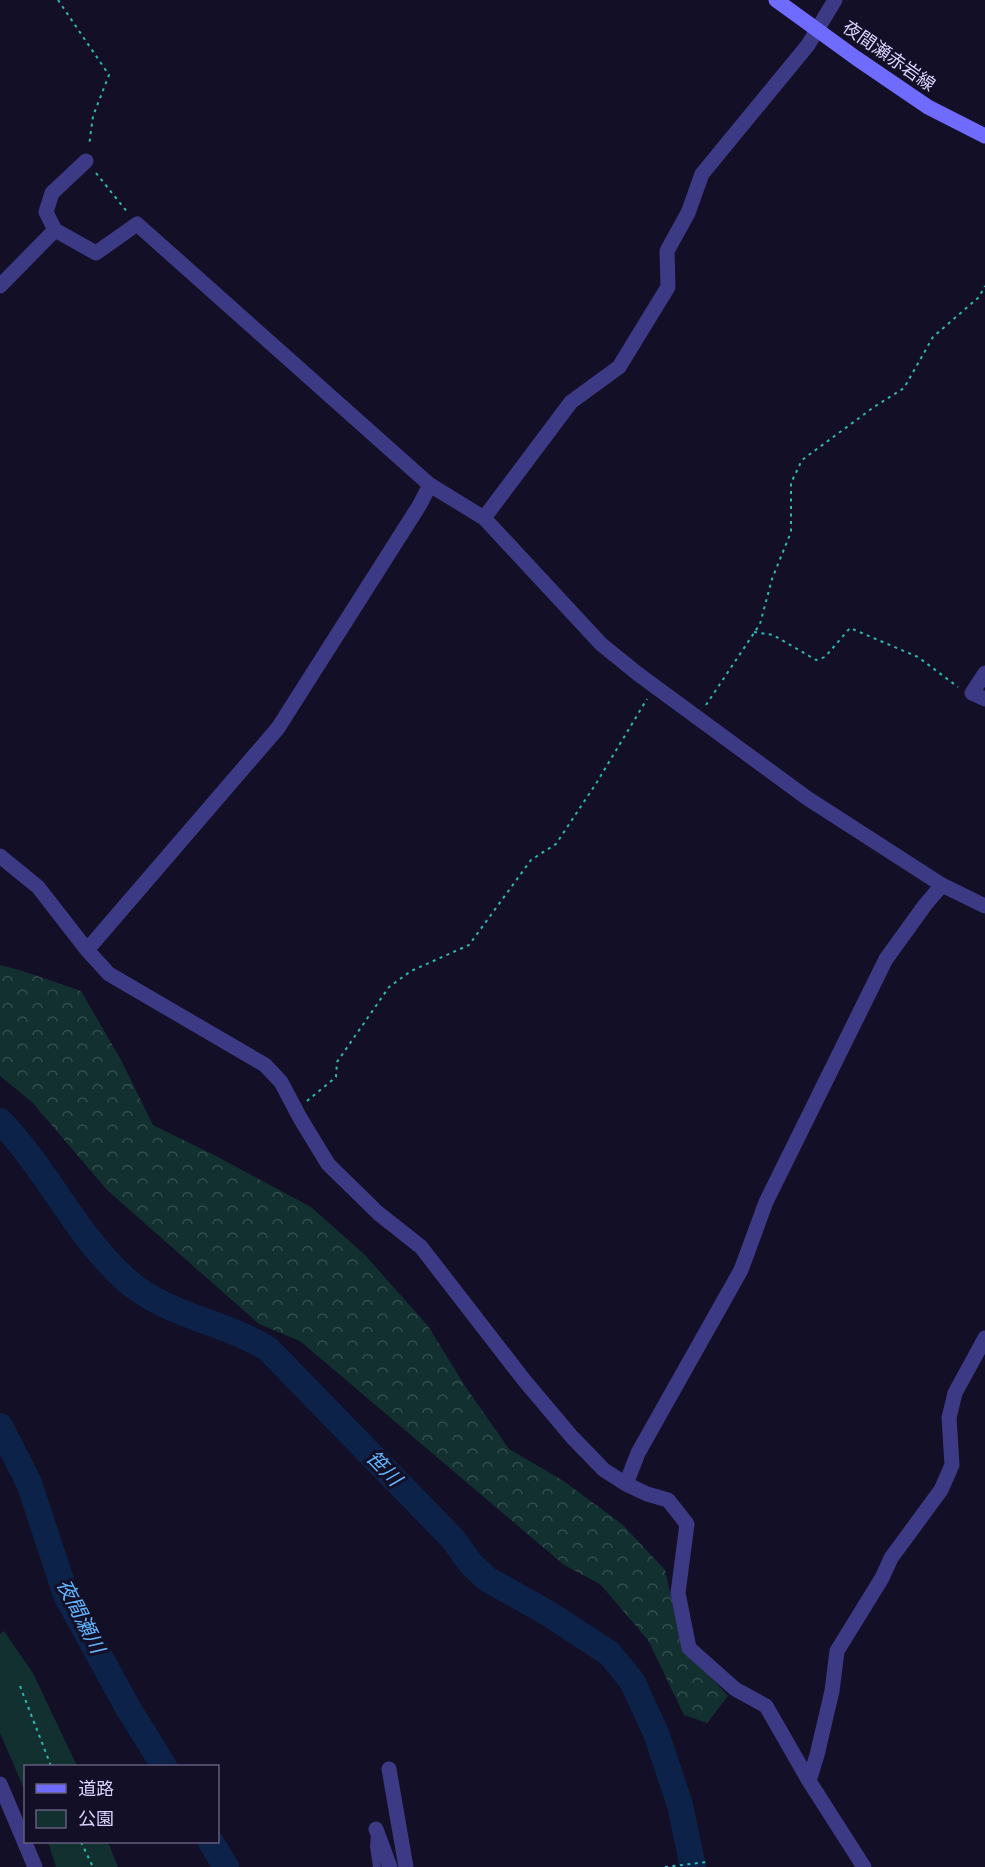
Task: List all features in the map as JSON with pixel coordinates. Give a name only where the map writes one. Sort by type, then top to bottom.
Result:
[{"type":"main road","name":"夜間瀬赤岩線","points":[[776,0],[928,107],[985,136]]},
{"type":"street","points":[[484,518],[571,402],[619,367],[668,287],[667,251],[688,213],[702,174],[808,45],[836,0]]},
{"type":"street","points":[[86,161],[52,193],[46,212],[55,230],[96,252],[137,224],[430,485],[484,518],[601,644],[654,686],[807,798],[942,885],[985,906]]},
{"type":"street","points":[[0,286],[55,230]]},
{"type":"street","points":[[87,950],[278,728],[419,506],[430,485]]},
{"type":"street","points":[[979,696],[985,673]]},
{"type":"street","points":[[0,856],[38,887],[87,950],[109,974],[265,1065],[281,1082],[328,1164],[378,1213],[421,1247],[524,1380],[572,1437],[604,1470],[647,1494],[668,1500],[687,1524],[678,1593],[689,1648],[735,1689],[766,1706],[809,1781],[864,1867]]},
{"type":"street","points":[[626,1484],[638,1452],[741,1270],[766,1202],[886,959],[925,904],[942,885]]},
{"type":"street","points":[[809,1781],[832,1691],[837,1651],[882,1578],[891,1558],[941,1490],[952,1465],[950,1418],[956,1393],[985,1338]]},
{"type":"street","points":[[389,1769],[406,1867]]},
{"type":"street","points":[[0,1784],[24,1841]]},
{"type":"street","points":[[376,1829],[390,1867]]},
{"type":"street","points":[[25,1843],[35,1867]]},
{"type":"lane","points":[[376,1829],[374,1846],[377,1867]]},
{"type":"path","points":[[58,0],[109,75],[93,116],[86,161],[137,224]]},
{"type":"path","points":[[697,718],[760,624],[772,579],[791,532],[791,483],[802,460],[904,388],[933,337],[979,297],[985,286]]},
{"type":"path","points":[[754,632],[773,635],[816,660],[825,657],[850,628],[918,657],[959,688],[979,696]]},
{"type":"path","points":[[296,1110],[336,1077],[337,1062],[389,987],[411,971],[469,945],[531,860],[556,844],[597,782],[654,686]]},
{"type":"path","points":[[20,1686],[50,1765]]},
{"type":"path","points":[[81,1843],[93,1867]]},
{"type":"path","points":[[665,1867],[707,1862]]},
{"type":"green space","points":[[0,965],[81,991],[121,1060],[153,1125],[311,1207],[365,1255],[428,1326],[465,1386],[509,1449],[562,1480],[622,1524],[665,1570],[682,1645],[728,1696],[707,1723],[684,1715],[648,1640],[600,1584],[564,1565],[300,1341],[259,1324],[107,1190],[32,1102],[0,1076]]},
{"type":"green space","points":[[4,1631],[33,1673],[77,1765],[24,1765],[24,1789],[0,1733],[0,1634]]},
{"type":"green space","points":[[48,1843],[108,1843],[118,1867],[56,1867]]},
{"type":"waterway","name":"笹川","points":[[0,1121],[17,1140],[91,1242],[125,1279],[158,1302],[251,1339],[268,1349],[453,1539],[471,1564],[487,1579],[546,1612],[609,1653],[632,1681],[656,1733],[680,1805],[693,1867]]},
{"type":"waterway","name":"夜間瀬川","points":[[0,1426],[29,1483],[66,1595],[128,1708],[163,1765]]},
{"type":"waterway","name":"夜間瀬川","points":[[212,1843],[226,1867]]}]
